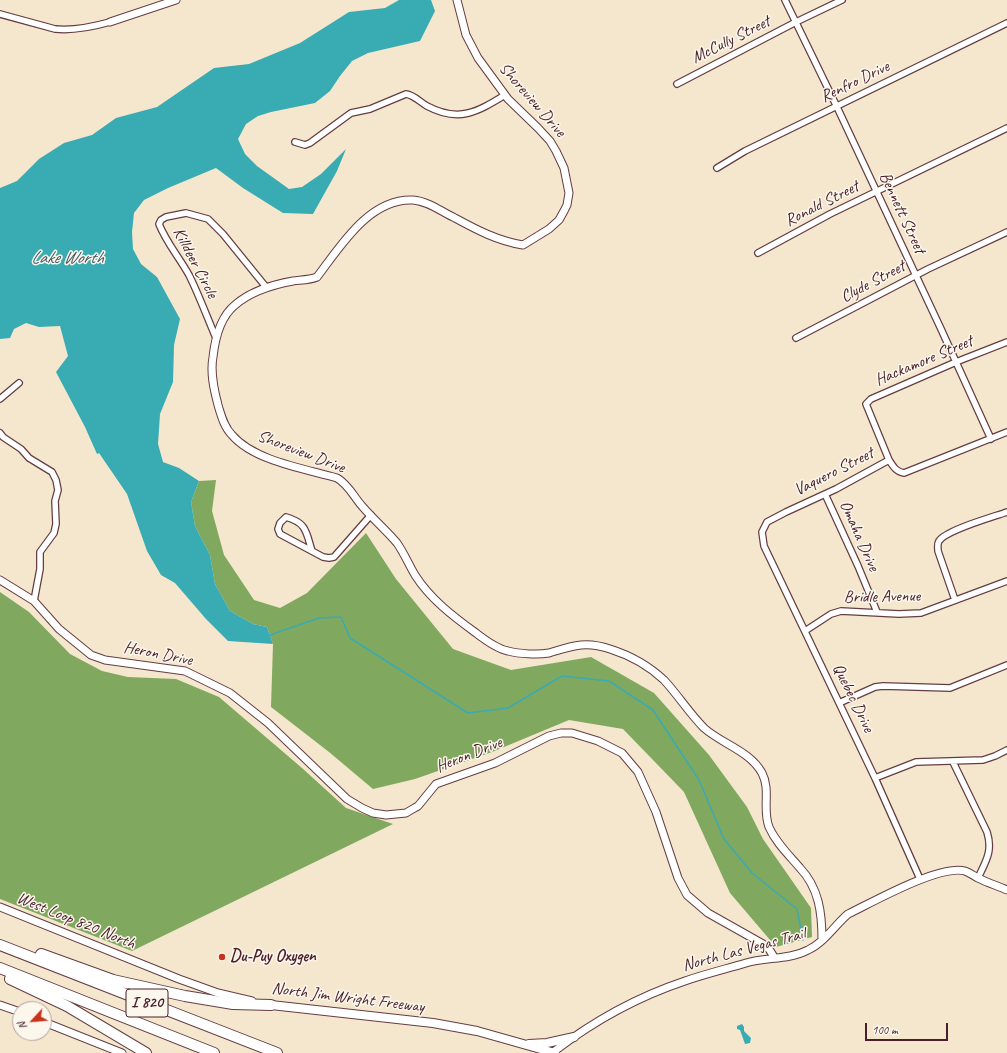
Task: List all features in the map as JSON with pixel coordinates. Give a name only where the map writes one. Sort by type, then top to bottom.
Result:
[{"type":"highway","name":"I 820","points":[[0,945],[277,1053]]},
{"type":"highway","points":[[17,952],[33,951],[113,980],[185,996],[233,1004],[271,1005]]},
{"type":"highway","name":"I 820","points":[[0,968],[214,1053]]},
{"type":"highway","points":[[0,973],[67,1006],[146,1053]]},
{"type":"main road","name":"North Jim Wright Freeway","points":[[271,1005],[433,1023],[477,1031],[554,1053]]},
{"type":"main road","points":[[525,1045],[547,1043],[574,1037]]},
{"type":"street","points":[[0,14],[64,30],[110,22],[176,0]]},
{"type":"street","name":"Shoreview Drive","points":[[457,0],[466,35],[473,50],[508,100],[538,128],[550,141],[556,151],[564,168],[569,193],[567,205],[558,220],[549,229],[523,245],[499,239],[426,204],[414,200],[397,202],[368,216],[359,224],[316,277],[266,287],[250,294],[234,305],[223,321],[216,338],[212,362],[214,392],[223,420],[231,435],[250,450],[265,457],[337,478],[342,481],[399,545],[416,576],[426,590],[452,616],[479,635],[508,651],[539,654],[581,645],[592,645],[610,649],[652,670],[664,681],[705,728],[720,740],[752,759],[762,773],[767,790],[766,813],[769,826],[782,847],[811,881],[818,899],[822,919],[822,940]]},
{"type":"street","name":"Bennett Street","points":[[785,0],[837,107],[991,438]]},
{"type":"street","name":"McCully Street","points":[[676,84],[842,0]]},
{"type":"street","name":"Renfro Drive","points":[[717,168],[745,151],[1007,23]]},
{"type":"street","points":[[295,142],[305,145],[310,143],[351,113],[370,109],[406,94],[410,94],[438,111],[463,114],[480,110],[505,95]]},
{"type":"street","name":"Ronald Street","points":[[758,253],[830,214],[1007,128]]},
{"type":"street","name":"Killdeer Circle","points":[[216,338],[189,275],[164,236],[159,224],[161,220],[186,212],[208,219],[223,234],[266,287]]},
{"type":"street","name":"Clyde Street","points":[[796,338],[916,276],[1007,232]]},
{"type":"street","name":"Hackamore Street","points":[[889,460],[866,404],[871,399],[956,362],[1007,342]]},
{"type":"street","points":[[0,399],[18,383]]},
{"type":"street","name":"Vaquero Street","points":[[763,530],[767,522],[825,494],[889,460],[894,468],[901,473],[904,473],[1007,432]]},
{"type":"street","points":[[0,433],[3,437],[21,449],[29,458],[52,472],[56,480],[58,490],[55,501],[56,524],[54,533],[40,552],[40,569],[34,600]]},
{"type":"street","name":"Omaha Drive","points":[[825,494],[858,566],[876,612]]},
{"type":"street","points":[[955,600],[938,551],[939,541],[947,534],[958,529],[1007,512]]},
{"type":"street","points":[[312,551],[302,525],[298,520],[286,517],[280,523],[278,529],[280,534],[323,558],[329,558],[334,557],[371,515]]},
{"type":"street","name":"Quebec Drive","points":[[763,530],[762,536],[764,546],[875,778],[920,879]]},
{"type":"street","name":"Heron Drive","points":[[0,580],[34,600],[59,629],[91,655],[105,660],[185,671],[230,693],[268,723],[347,799],[373,813],[396,814],[412,810],[418,806],[436,784],[495,763],[549,736],[561,733],[572,733],[598,742],[622,753],[638,772],[656,812],[678,878],[687,895],[708,913],[763,944],[769,949],[774,957]]},
{"type":"street","name":"Bridle Avenue","points":[[805,631],[831,614],[842,611],[899,614],[921,613],[1007,581]]},
{"type":"street","points":[[839,703],[876,687],[883,686],[950,688],[1007,666]]},
{"type":"street","points":[[875,778],[916,762],[983,760],[1007,750]]},
{"type":"street","points":[[953,762],[988,832],[990,841],[990,850],[978,878]]},
{"type":"street","name":"North Las Vegas Trail","points":[[554,1053],[574,1037],[636,1000],[683,981],[750,962],[774,957],[787,957],[807,951],[820,943],[838,922],[848,914],[920,879],[945,871],[965,871],[1007,890]]},
{"type":"street","name":"West Loop 820 North","points":[[0,906],[140,963]]},
{"type":"street","name":"North Jim Wright Freeway","points":[[140,963],[179,979],[218,992],[271,1005]]},
{"type":"street","points":[[0,1005],[12,1009]]},
{"type":"street","points":[[52,1025],[122,1053]]},
{"type":"green space","points":[[216,480],[212,511],[224,555],[254,600],[280,608],[307,593],[366,533],[396,579],[453,649],[511,670],[591,657],[654,693],[709,755],[747,807],[763,839],[811,908],[812,937],[776,947],[730,893],[684,792],[623,729],[569,720],[492,752],[415,779],[373,789],[329,752],[271,707],[273,644],[267,627],[253,624],[230,611],[215,584],[210,555],[195,526],[191,502],[199,481]]},
{"type":"green space","points":[[0,592],[29,612],[70,654],[102,671],[128,677],[176,679],[219,697],[346,808],[393,824],[132,951],[0,899]]},
{"type":"water","name":"Lake Worth","points":[[399,0],[431,0],[435,11],[420,41],[368,53],[352,61],[330,91],[315,103],[258,116],[246,124],[238,139],[245,154],[257,166],[289,189],[302,187],[321,174],[346,149],[337,171],[313,214],[283,213],[243,188],[216,168],[168,188],[144,200],[134,213],[132,232],[133,249],[141,264],[157,277],[180,319],[174,345],[173,382],[160,414],[158,444],[163,462],[179,468],[199,481],[191,502],[195,526],[210,555],[215,584],[230,611],[253,624],[267,627],[273,644],[228,641],[206,619],[175,583],[161,575],[147,551],[127,494],[99,453],[97,454],[85,427],[56,372],[68,356],[60,326],[39,327],[26,323],[14,329],[10,338],[0,339],[0,188],[17,181],[39,159],[64,143],[92,135],[116,118],[157,107],[214,68],[249,64],[300,43],[349,12],[385,8]]},
{"type":"water","points":[[742,1024],[744,1031],[751,1038],[750,1043],[745,1044],[740,1030],[737,1029],[737,1026]]},
{"type":"waterway","points":[[270,635],[319,618],[341,617],[350,638],[468,713],[508,708],[562,676],[609,681],[653,710],[699,780],[724,839],[752,873],[797,909],[803,940]]},
{"type":"place","name":"Du-Puy Oxygen","points":[[222,957]]}]
